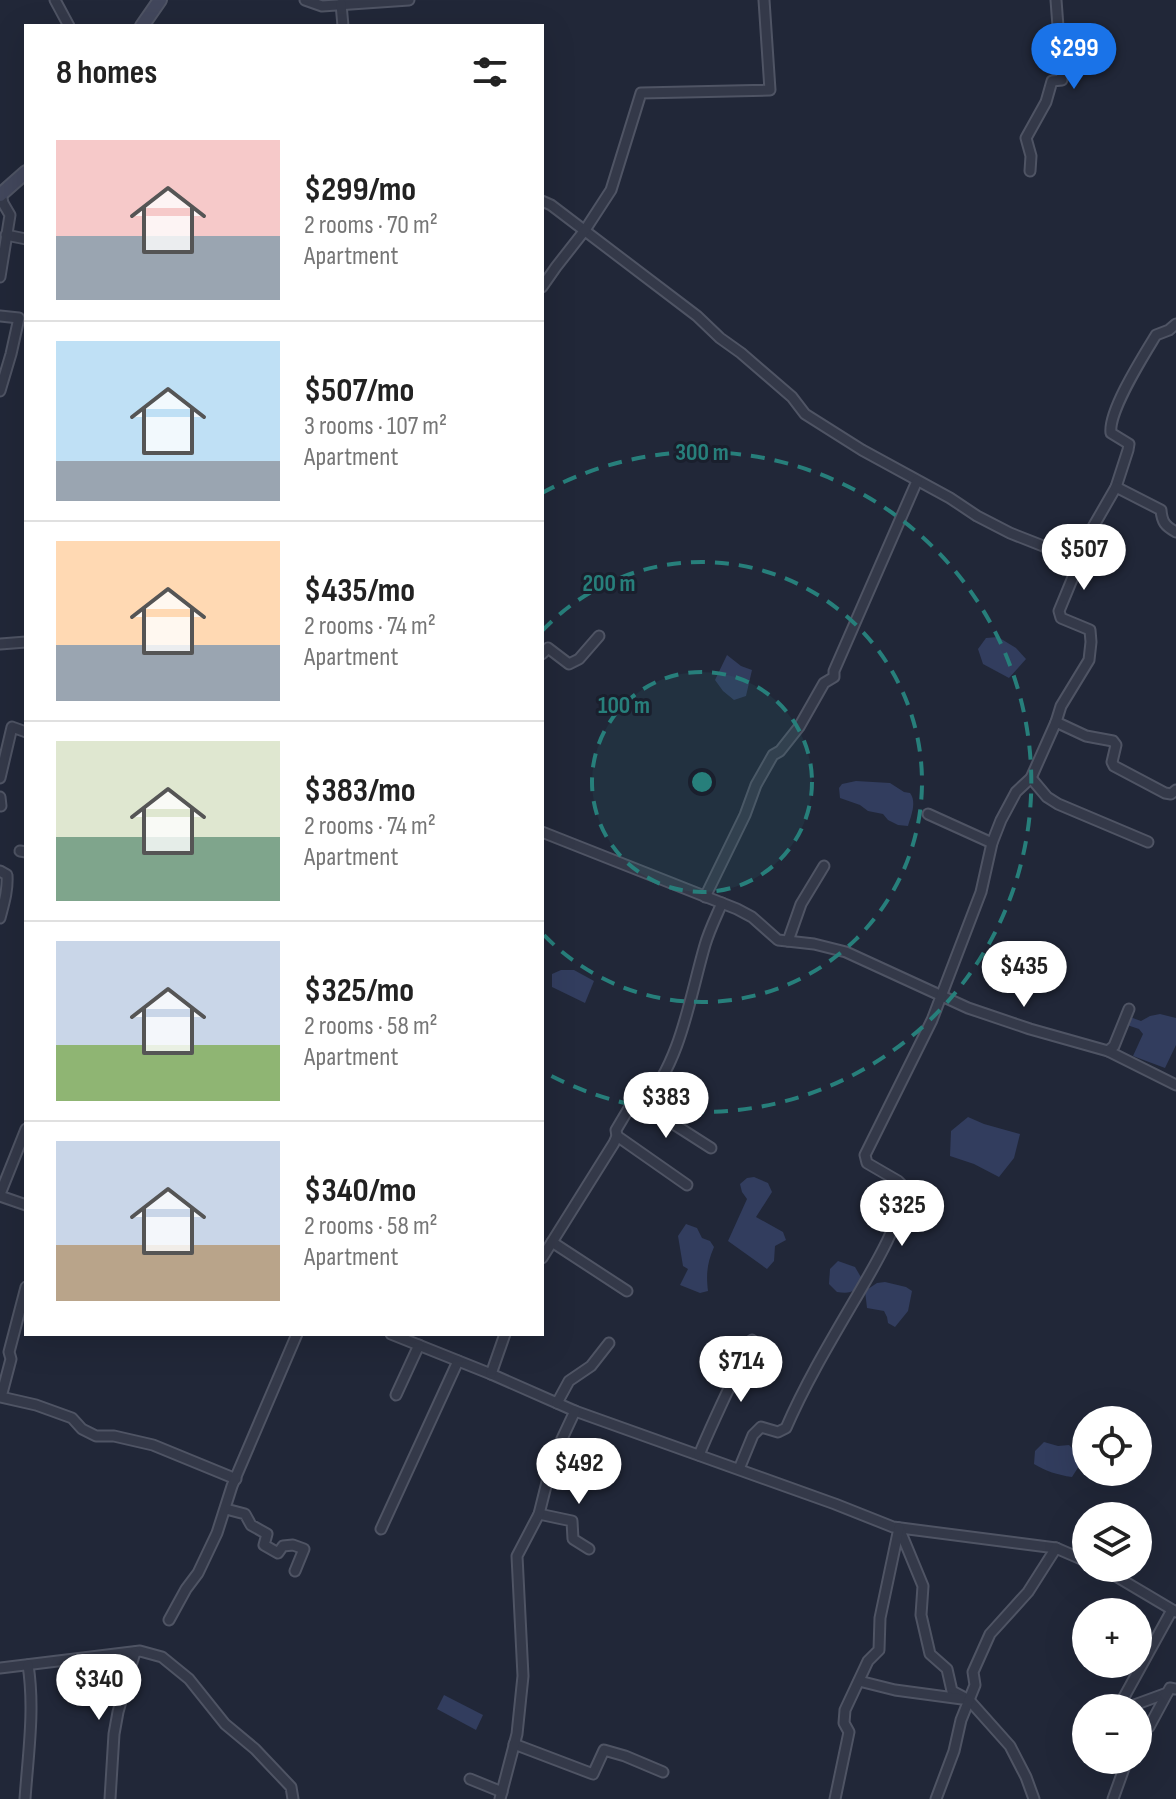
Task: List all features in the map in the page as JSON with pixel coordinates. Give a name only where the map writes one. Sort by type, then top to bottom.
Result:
[{"type":"main road","points":[[143,24],[160,0]]},
{"type":"main road","points":[[0,195],[24,174]]},
{"type":"street","points":[[55,0],[68,24]]},
{"type":"street","points":[[305,0],[322,6],[409,0]]},
{"type":"street","points":[[544,284],[611,190],[641,93],[770,90],[764,0]]},
{"type":"street","points":[[1030,171],[1031,156],[1026,138],[1046,102],[1052,81],[1062,80],[1056,0]]},
{"type":"street","points":[[341,4],[343,24]]},
{"type":"street","points":[[0,195],[10,215],[0,277]]},
{"type":"street","points":[[544,202],[697,316],[792,397],[805,414],[1010,533],[1078,565]]},
{"type":"street","points":[[6,235],[24,239]]},
{"type":"street","points":[[0,316],[19,318],[0,391]]},
{"type":"street","points":[[739,1469],[753,1435],[761,1427],[778,1432],[786,1428],[836,1332],[880,1257],[904,1200],[905,1188],[867,1163],[865,1155],[932,1020],[981,892],[992,843],[1001,820],[1016,792],[1031,778],[1061,706],[1089,660],[1090,630],[1061,618],[1059,611],[1093,527],[1116,487],[1129,444],[1111,433],[1110,427],[1120,400],[1156,335],[1176,324]]},
{"type":"street","points":[[705,897],[773,755],[780,751],[799,727],[824,683],[834,677],[917,481]]},
{"type":"street","points":[[1116,487],[1161,510],[1162,521],[1176,532]]},
{"type":"street","points":[[544,652],[548,648],[569,664],[579,659],[599,636]]},
{"type":"street","points":[[0,644],[24,642]]},
{"type":"street","points":[[1056,722],[1086,736],[1113,741],[1116,745],[1114,766],[1165,793],[1171,794],[1176,790]]},
{"type":"street","points":[[0,778],[12,727],[24,731]]},
{"type":"street","points":[[1031,778],[1047,797],[1058,804],[1148,842]]},
{"type":"street","points":[[0,797],[1,806]]},
{"type":"street","points":[[928,814],[992,843]]},
{"type":"street","points":[[544,833],[737,909],[752,917],[778,940],[846,952],[940,996],[1030,1029],[1108,1051],[1176,1085]]},
{"type":"street","points":[[788,941],[801,904],[824,866]]},
{"type":"street","points":[[0,871],[7,875],[8,883],[0,918]]},
{"type":"street","points":[[632,1103],[644,1103],[668,1064],[682,1030],[706,941],[722,903]]},
{"type":"street","points":[[1108,1051],[1114,1046],[1129,1009]]},
{"type":"street","points":[[544,1255],[617,1136],[616,1130],[632,1103]]},
{"type":"street","points":[[632,1103],[650,1109],[711,1148]]},
{"type":"street","points":[[24,1134],[0,1195],[24,1204]]},
{"type":"street","points":[[617,1136],[687,1185]]},
{"type":"street","points":[[552,1242],[627,1291]]},
{"type":"street","points":[[23,1308],[9,1352],[11,1359],[1,1397],[72,1418],[82,1429],[96,1436],[114,1436],[153,1445],[236,1479]]},
{"type":"street","points":[[169,1620],[198,1573],[217,1533],[232,1486],[296,1336]]},
{"type":"street","points":[[396,1336],[575,1411],[899,1528],[1056,1548],[1072,1555]]},
{"type":"street","points":[[491,1374],[504,1336]]},
{"type":"street","points":[[699,1455],[752,1340]]},
{"type":"street","points":[[557,1403],[569,1381],[591,1366],[609,1343]]},
{"type":"street","points":[[396,1395],[419,1345]]},
{"type":"street","points":[[381,1529],[458,1361]]},
{"type":"street","points":[[470,1779],[501,1796],[514,1744],[523,1676],[517,1556],[539,1514],[553,1458],[575,1411]]},
{"type":"street","points":[[226,1509],[245,1514],[251,1525],[267,1534],[264,1545],[278,1553],[283,1546],[293,1545],[304,1549],[295,1571]]},
{"type":"street","points":[[539,1514],[572,1521],[573,1539],[589,1549]]},
{"type":"street","points":[[835,1799],[849,1732],[844,1723],[845,1710],[868,1661],[879,1650],[880,1618],[899,1528]]},
{"type":"street","points":[[899,1528],[923,1586],[921,1615],[930,1654],[947,1669],[952,1691],[969,1700],[1010,1746],[1034,1799]]},
{"type":"street","points":[[936,1799],[975,1685],[973,1672],[990,1634],[1028,1592],[1056,1548]]},
{"type":"street","points":[[1125,1582],[1174,1611],[1126,1694]]},
{"type":"street","points":[[0,1668],[140,1651],[162,1657],[189,1679],[225,1724],[255,1749],[291,1787],[293,1799]]},
{"type":"street","points":[[110,1799],[114,1734],[135,1652]]},
{"type":"street","points":[[25,1799],[31,1683],[28,1665]]},
{"type":"street","points":[[859,1681],[895,1690],[969,1700]]},
{"type":"street","points":[[1152,1698],[1172,1691]]},
{"type":"street","points":[[1152,1722],[1172,1691]]},
{"type":"street","points":[[514,1744],[593,1774],[604,1750],[663,1772]]},
{"type":"street","points":[[1113,1799],[1122,1774]]},
{"type":"water","points":[[998,637],[1016,648],[1026,659],[1009,678],[983,664],[978,649],[986,638]]},
{"type":"water","points":[[727,655],[752,670],[746,696],[734,700],[715,680]]},
{"type":"water","points":[[856,781],[890,783],[910,793],[913,805],[908,826],[898,825],[883,814],[868,811],[840,798],[839,788],[842,784]]},
{"type":"water","points":[[574,970],[594,981],[585,1003],[552,987],[552,974]]},
{"type":"water","points":[[1160,1014],[1176,1018],[1176,1045],[1165,1068],[1133,1056],[1143,1034],[1127,1025],[1130,1017],[1141,1021]]},
{"type":"water","points":[[968,1117],[1020,1134],[1014,1158],[999,1177],[950,1156],[951,1131]]},
{"type":"water","points":[[754,1177],[768,1183],[772,1192],[756,1217],[783,1232],[786,1240],[775,1246],[774,1261],[767,1269],[728,1241],[747,1199],[740,1184]]},
{"type":"water","points":[[686,1224],[697,1228],[702,1238],[714,1247],[708,1269],[708,1291],[700,1293],[680,1285],[688,1269],[683,1266],[678,1236]]},
{"type":"water","points":[[838,1261],[855,1267],[862,1279],[852,1291],[837,1292],[829,1284],[830,1269]]},
{"type":"water","points":[[885,1282],[912,1291],[908,1311],[895,1327],[888,1323],[884,1311],[867,1308],[865,1291]]},
{"type":"water","points":[[1044,1442],[1069,1445],[1072,1448],[1072,1477],[1034,1464],[1035,1451]]},
{"type":"water","points":[[444,1695],[483,1715],[476,1730],[437,1709]]}]
